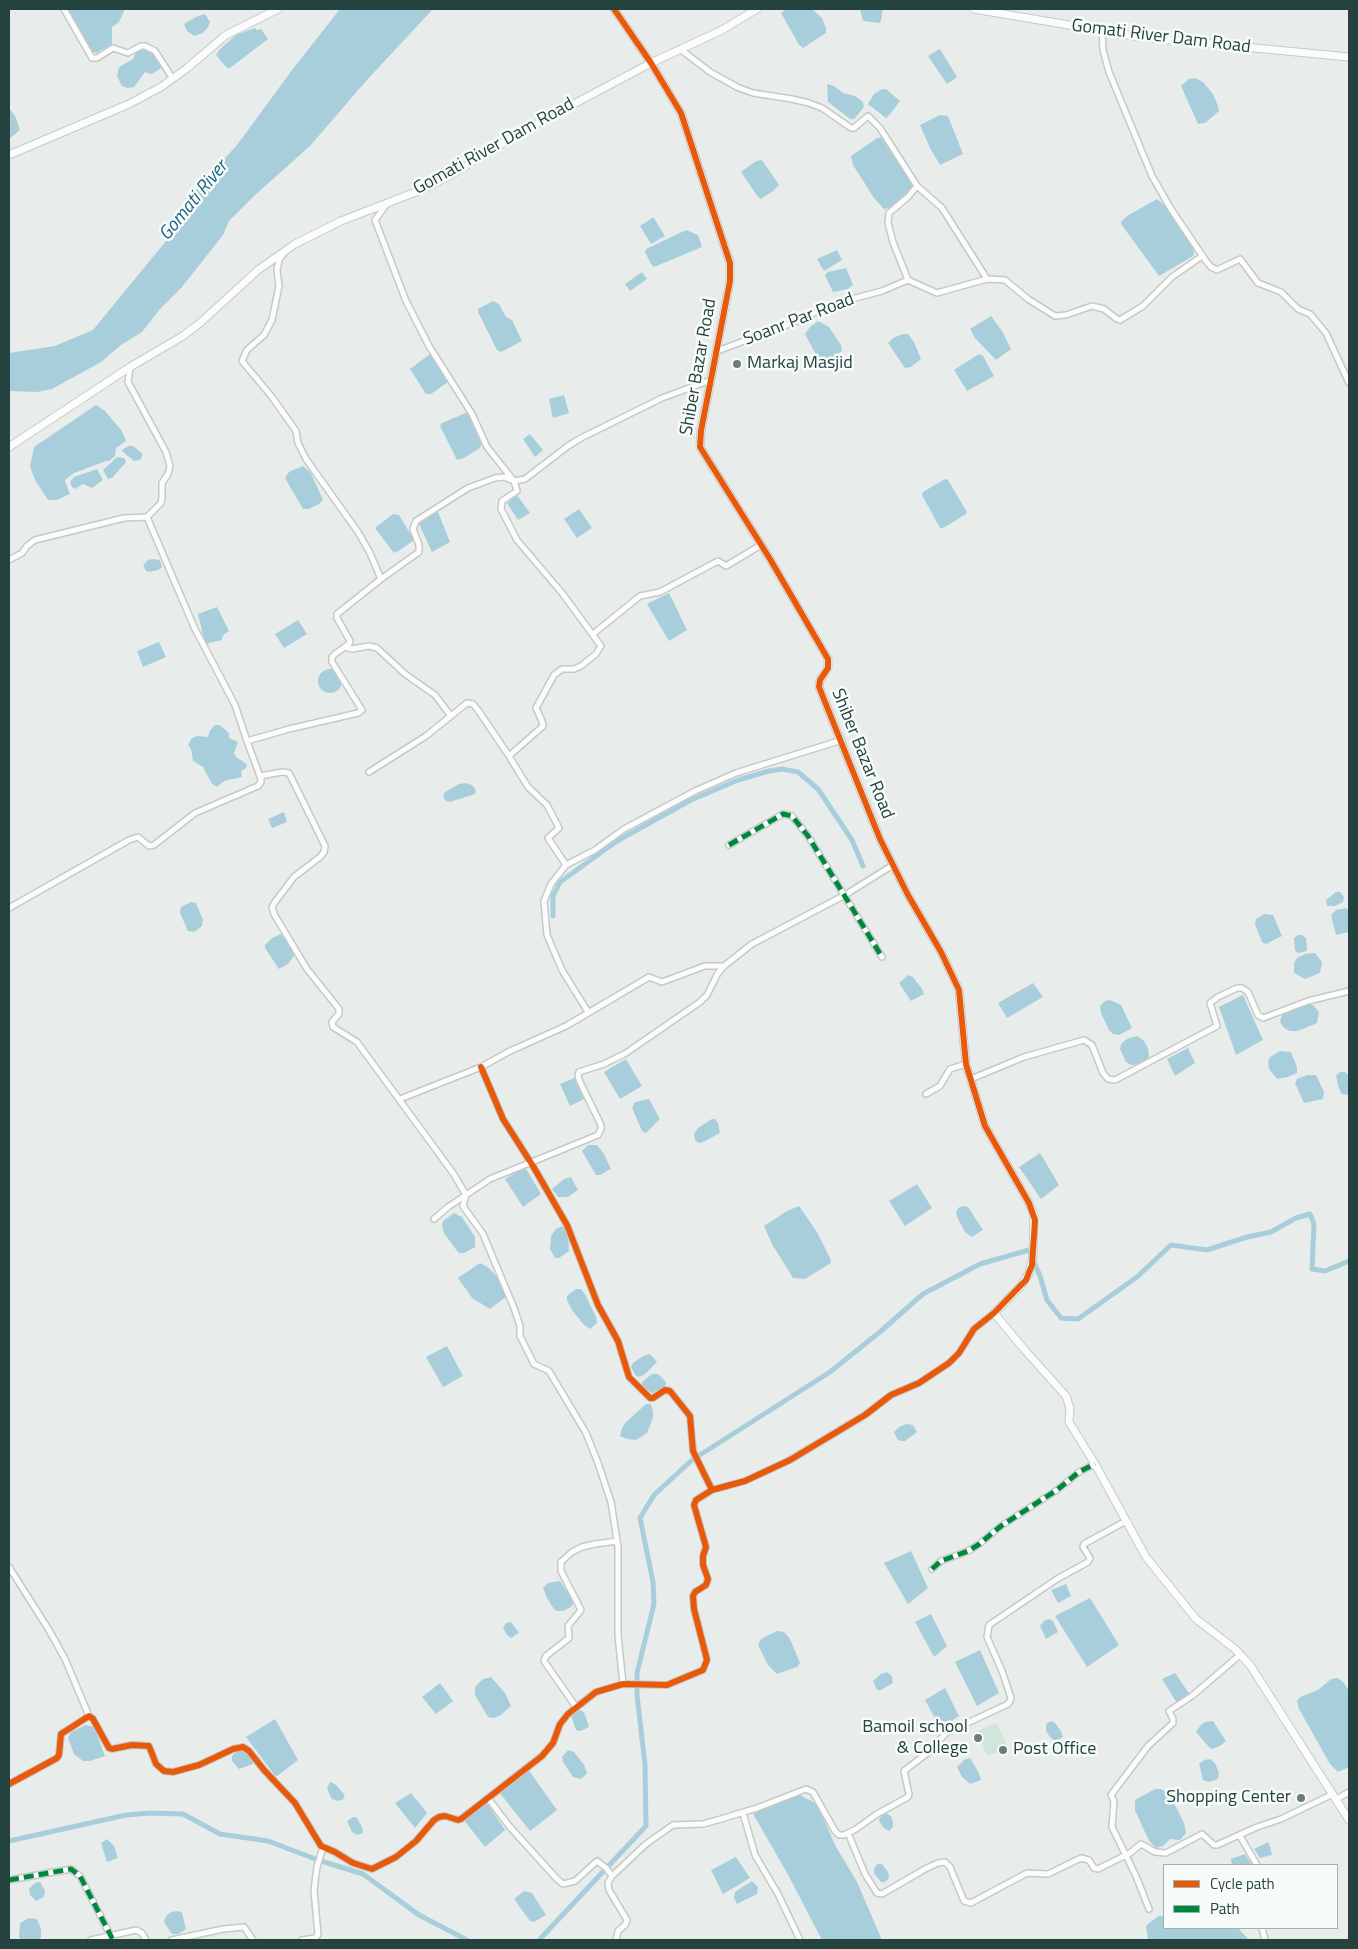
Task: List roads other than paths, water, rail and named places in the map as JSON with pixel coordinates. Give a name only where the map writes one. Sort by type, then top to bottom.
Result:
[{"type":"street","points":[[64,9],[92,58],[97,58],[113,48],[128,53],[141,46],[146,46],[155,51],[173,79]]},
{"type":"street","points":[[9,155],[129,104],[161,87],[226,35],[278,9]]},
{"type":"street","name":"Shiber Bazar Road","points":[[614,9],[651,63],[684,121],[693,154],[730,263],[731,275],[701,431],[700,447],[761,544],[828,659],[828,668],[820,680],[819,686],[880,839],[941,952],[958,990],[966,1064],[985,1126],[1029,1203],[1035,1220],[1032,1266],[1026,1280],[994,1313]]},
{"type":"street","name":"Gomati River Dam Road","points":[[9,447],[130,367],[183,336],[214,311],[243,283],[284,251],[341,221],[451,176],[523,131],[651,63],[722,30],[757,9]]},
{"type":"street","name":"Gomati River Dam Road","points":[[974,9],[1175,42],[1349,57]]},
{"type":"street","points":[[1102,31],[1103,50],[1109,72],[1152,176],[1202,256],[1211,267],[1217,270],[1240,259],[1258,284],[1281,292],[1298,309],[1310,314],[1326,333],[1349,383]]},
{"type":"street","points":[[680,49],[710,72],[737,87],[753,93],[792,99],[822,108],[851,128],[854,128],[868,116],[880,128],[917,186],[942,208],[987,279]]},
{"type":"street","points":[[917,186],[908,197],[888,213],[888,223],[893,242],[908,280],[937,293],[987,279],[1005,280],[1028,299],[1055,316],[1066,315],[1092,306],[1098,307],[1120,320],[1143,306],[1172,277],[1202,256]]},
{"type":"street","points":[[390,201],[379,212],[375,220],[406,301],[429,346],[472,414],[487,447],[514,482],[517,491],[502,500],[501,509],[517,540],[601,646],[600,650],[582,666],[574,670],[562,669],[554,675],[536,708],[542,721],[542,726],[509,756]]},
{"type":"street","points":[[284,251],[279,260],[277,270],[279,286],[272,320],[264,336],[248,350],[242,361],[272,396],[296,431],[298,443],[306,459],[358,532],[370,553],[381,579]]},
{"type":"street","name":"Soanr Par Road","points":[[717,351],[795,322],[834,304],[882,291],[908,280]]},
{"type":"street","points":[[9,560],[22,553],[35,540],[124,518],[147,517],[161,503],[162,483],[168,474],[170,466],[166,452],[128,382],[130,367]]},
{"type":"street","points":[[247,741],[289,728],[335,719],[361,711],[361,706],[332,662],[332,657],[349,644],[349,637],[337,618],[337,614],[381,579],[420,552],[420,545],[413,529],[416,521],[484,480],[504,477],[514,482],[525,479],[581,438],[662,398],[711,380]]},
{"type":"street","points":[[9,908],[134,838],[140,837],[149,846],[154,845],[195,813],[258,786],[261,782],[235,705],[194,627],[147,517]]},
{"type":"street","points":[[593,634],[640,596],[660,592],[718,561],[726,566],[761,544]]},
{"type":"street","points":[[345,647],[352,649],[370,646],[377,648],[405,674],[435,695],[451,716]]},
{"type":"street","points":[[369,772],[426,736],[462,705],[467,703],[473,704],[528,787],[547,805],[559,828],[548,838],[566,866]]},
{"type":"street","points":[[588,1012],[562,970],[547,935],[544,901],[551,884],[566,866],[595,850],[624,830],[695,791],[736,773],[842,740]]},
{"type":"street","points":[[260,776],[282,772],[289,773],[325,846],[324,852],[320,857],[294,877],[274,902],[272,907],[274,914],[308,969],[339,1009],[339,1014],[332,1022],[333,1027],[357,1042],[454,1173],[466,1195],[463,1206],[483,1234],[489,1246],[492,1259],[514,1308],[520,1326],[520,1336],[534,1364],[549,1371],[586,1434],[598,1462],[611,1502],[617,1542],[618,1635],[623,1684]]},
{"type":"street","points":[[729,845],[779,817],[788,814],[792,816],[808,836],[882,957]]},
{"type":"street","points":[[434,1219],[448,1207],[490,1179],[595,1138],[600,1132],[601,1125],[580,1082],[579,1072],[604,1064],[620,1056],[700,1002],[707,995],[718,973],[724,966],[752,944],[845,895],[893,865]]},
{"type":"street","points":[[400,1099],[481,1066],[566,1026],[649,977],[662,982],[705,966],[724,966]]},
{"type":"street","points":[[971,1079],[1024,1057],[1084,1040],[1092,1045],[1103,1074],[1108,1079],[1115,1080],[1217,1026],[1210,1003],[1237,988],[1242,988],[1248,992],[1258,1015],[1263,1018],[1308,1001],[1349,991]]},
{"type":"street","points":[[926,1094],[940,1086],[950,1069],[966,1064]]},
{"type":"street","points":[[481,1066],[503,1119],[532,1162],[567,1225],[598,1305],[618,1341],[629,1377],[650,1398],[654,1398],[668,1390],[680,1402],[691,1420],[693,1450],[700,1461],[712,1490]]},
{"type":"street","points":[[9,1567],[49,1630],[65,1659],[89,1716],[93,1719],[109,1748],[132,1745],[149,1746],[156,1764],[164,1771],[173,1772],[199,1765],[241,1747],[247,1749],[295,1803],[317,1841],[323,1847],[353,1863],[372,1869],[396,1857],[416,1841],[434,1820],[445,1816],[458,1820],[548,1751],[560,1724],[568,1714],[596,1692],[614,1685],[623,1684],[668,1685],[702,1671],[707,1662],[693,1601],[694,1592],[706,1585],[708,1578],[703,1565],[706,1546],[694,1505],[696,1500],[712,1490],[745,1482],[790,1460],[865,1415],[891,1395],[919,1383],[954,1358],[971,1333],[994,1313],[1066,1396],[1070,1408],[1068,1422],[1095,1464],[1146,1557],[1196,1619],[1241,1654],[1250,1665],[1349,1820]]},
{"type":"street","points":[[932,1569],[942,1562],[978,1545],[1001,1526],[1057,1490],[1079,1472],[1095,1464]]},
{"type":"street","points":[[616,1940],[618,1931],[625,1925],[627,1920],[609,1890],[608,1882],[646,1844],[673,1825],[703,1824],[743,1813],[806,1789],[813,1792],[835,1831],[840,1835],[848,1833],[908,1797],[904,1771],[930,1752],[941,1738],[1008,1704],[1011,1698],[987,1637],[988,1627],[1058,1579],[1089,1561],[1090,1558],[1084,1544],[1126,1521]]},
{"type":"street","points":[[576,1707],[544,1661],[546,1656],[569,1638],[568,1626],[580,1610],[567,1585],[560,1564],[564,1558],[582,1547],[617,1542]]},
{"type":"street","points":[[1149,1909],[1112,1827],[1114,1802],[1111,1796],[1148,1746],[1173,1724],[1169,1711],[1192,1696],[1241,1654]]},
{"type":"street","points":[[9,1784],[57,1758],[59,1756],[60,1736],[89,1716]]},
{"type":"street","points":[[848,1833],[865,1874],[877,1893],[882,1894],[924,1869],[946,1862],[950,1866],[961,1895],[967,1903],[976,1902],[1027,1873],[1048,1874],[1081,1858],[1089,1860],[1094,1868],[1098,1869],[1126,1855],[1141,1844],[1155,1852],[1166,1853],[1202,1834],[1215,1846],[1335,1796],[1349,1792]]},
{"type":"street","points":[[488,1798],[509,1826],[563,1884],[575,1881],[596,1861],[606,1868],[612,1876]]},
{"type":"street","points":[[743,1813],[755,1855],[778,1894],[800,1940]]},
{"type":"street","points":[[1240,1836],[1256,1864]]},
{"type":"street","points":[[302,1940],[315,1938],[318,1935],[314,1890],[317,1867],[323,1847]]},
{"type":"street","points":[[9,1880],[72,1869],[80,1876],[112,1938]]},
{"type":"street","points":[[172,1940],[223,1929],[244,1927],[253,1940]]},
{"type":"street","points":[[91,1940],[112,1938],[136,1930],[142,1933],[146,1940]]},
{"type":"water","points":[[68,9],[125,9],[119,22],[112,27],[112,44],[96,53],[93,52]]},
{"type":"water","name":"Gomati River","points":[[340,9],[433,9],[366,81],[310,146],[229,221],[223,235],[182,287],[160,309],[142,332],[121,345],[101,362],[52,389],[37,392],[9,391],[9,353],[55,346],[93,330],[166,241],[194,192],[237,145]]},
{"type":"water","points":[[786,9],[812,9],[822,18],[826,33],[803,48],[799,45],[781,13]]},
{"type":"water","points":[[860,9],[883,9],[881,21],[879,23],[863,21]]},
{"type":"water","points":[[205,14],[210,22],[203,33],[194,36],[187,31],[184,24]]},
{"type":"water","points":[[255,28],[257,30],[261,29],[268,39],[230,68],[227,68],[216,55],[219,50],[236,35]]},
{"type":"water","points":[[145,48],[155,53],[164,66],[152,74],[145,72],[134,87],[122,86],[117,76],[119,67],[133,59],[137,50]]},
{"type":"water","points":[[940,49],[957,77],[947,84],[928,56]]},
{"type":"water","points":[[1195,78],[1203,82],[1213,94],[1219,111],[1205,123],[1198,124],[1181,86],[1189,79]]},
{"type":"water","points":[[827,84],[834,86],[843,93],[855,96],[863,102],[864,107],[854,119],[850,119],[828,102]]},
{"type":"water","points":[[882,89],[886,89],[900,101],[886,118],[868,104],[874,94]]},
{"type":"water","points":[[9,108],[15,116],[20,130],[9,139]]},
{"type":"water","points":[[940,115],[948,116],[963,154],[940,165],[920,125]]},
{"type":"water","points":[[884,137],[913,186],[908,194],[889,208],[884,209],[874,198],[853,165],[851,156],[877,138]]},
{"type":"water","points":[[762,160],[779,185],[761,199],[741,172],[756,161]]},
{"type":"water","points":[[1157,199],[1167,207],[1176,219],[1193,247],[1194,253],[1193,256],[1159,276],[1121,224],[1127,216]]},
{"type":"water","points":[[654,218],[665,236],[651,244],[640,226]]},
{"type":"water","points":[[686,230],[698,235],[702,247],[654,267],[645,252],[646,249]]},
{"type":"water","points":[[837,250],[842,260],[824,271],[817,259]]},
{"type":"water","points":[[846,268],[853,285],[848,289],[833,292],[825,275],[828,272]]},
{"type":"water","points":[[642,272],[647,279],[630,291],[625,284]]},
{"type":"water","points":[[493,301],[499,304],[506,317],[512,320],[522,341],[501,352],[497,350],[478,312],[478,309]]},
{"type":"water","points":[[991,316],[1002,331],[1011,349],[996,360],[975,338],[970,329]]},
{"type":"water","points":[[818,321],[829,327],[841,345],[842,351],[833,358],[824,361],[820,361],[805,334]]},
{"type":"water","points":[[908,334],[914,342],[921,359],[911,367],[905,368],[888,343],[893,338]]},
{"type":"water","points":[[430,354],[448,382],[431,394],[426,394],[410,369]]},
{"type":"water","points":[[979,354],[983,356],[994,376],[967,391],[954,370]]},
{"type":"water","points":[[564,395],[569,413],[553,418],[549,399]]},
{"type":"water","points":[[96,405],[105,411],[122,431],[126,441],[116,448],[115,456],[109,461],[74,473],[66,479],[70,494],[57,500],[48,500],[35,480],[30,466],[34,447]]},
{"type":"water","points":[[468,412],[482,443],[480,448],[457,460],[440,426],[442,423]]},
{"type":"water","points":[[530,434],[543,450],[535,457],[523,439]]},
{"type":"water","points":[[128,446],[133,446],[143,454],[140,460],[134,461],[123,452],[122,450]]},
{"type":"water","points":[[117,457],[124,458],[126,462],[112,478],[108,479],[103,470]]},
{"type":"water","points":[[303,466],[311,473],[323,500],[309,509],[303,509],[285,478],[289,472]]},
{"type":"water","points":[[97,469],[103,480],[92,488],[83,484],[75,489],[72,487],[70,482],[74,477]]},
{"type":"water","points":[[945,479],[948,480],[967,512],[943,528],[940,528],[922,495],[923,492]]},
{"type":"water","points":[[517,495],[530,513],[518,520],[507,503]]},
{"type":"water","points":[[579,509],[592,528],[577,538],[564,519]]},
{"type":"water","points":[[438,512],[450,542],[432,552],[418,522]]},
{"type":"water","points":[[393,514],[399,515],[414,540],[394,553],[375,528]]},
{"type":"water","points":[[152,559],[160,560],[162,567],[158,570],[146,571],[143,565]]},
{"type":"water","points":[[669,593],[687,630],[669,641],[647,604]]},
{"type":"water","points":[[217,607],[229,631],[223,635],[222,640],[205,644],[198,614]]},
{"type":"water","points":[[298,620],[307,634],[284,648],[275,634]]},
{"type":"water","points":[[159,642],[166,657],[143,667],[137,651]]},
{"type":"water","points":[[330,669],[339,672],[342,681],[339,690],[330,693],[321,690],[318,681],[321,672]]},
{"type":"water","points":[[215,725],[219,725],[226,730],[229,738],[238,742],[234,753],[236,757],[247,764],[246,768],[241,771],[242,777],[224,781],[217,787],[212,784],[203,767],[193,761],[191,749],[188,745],[192,738],[197,736],[208,737],[210,730]]},
{"type":"water","points":[[459,784],[472,785],[476,790],[475,794],[450,802],[446,801],[443,797],[445,792]]},
{"type":"water","points":[[284,812],[287,822],[272,828],[268,819]]},
{"type":"water","points":[[1336,892],[1340,892],[1344,897],[1343,902],[1335,906],[1327,906],[1326,900]]},
{"type":"water","points":[[191,902],[196,903],[203,920],[202,926],[194,932],[188,931],[180,913],[181,907]]},
{"type":"water","points":[[1346,908],[1349,912],[1349,932],[1336,935],[1331,915],[1336,910]]},
{"type":"water","points":[[1264,914],[1273,915],[1282,936],[1266,944],[1262,942],[1255,924],[1256,919]]},
{"type":"water","points":[[281,934],[293,950],[294,956],[288,964],[279,969],[265,948],[265,945],[272,938]]},
{"type":"water","points":[[1298,935],[1306,938],[1307,951],[1298,953],[1295,950],[1294,938]]},
{"type":"water","points":[[1315,953],[1322,962],[1320,973],[1305,979],[1294,973],[1294,963],[1297,958],[1305,954]]},
{"type":"water","points":[[908,975],[913,977],[924,994],[911,1001],[899,983]]},
{"type":"water","points":[[1033,983],[1043,997],[1007,1018],[998,1003]]},
{"type":"water","points":[[1243,995],[1263,1040],[1236,1055],[1219,1007]]},
{"type":"water","points":[[1110,1000],[1121,1005],[1132,1028],[1119,1035],[1113,1034],[1109,1030],[1101,1013],[1100,1006],[1105,1001]]},
{"type":"water","points":[[1305,1004],[1313,1005],[1319,1012],[1317,1023],[1298,1031],[1290,1031],[1284,1028],[1280,1022],[1282,1015],[1291,1008]]},
{"type":"water","points":[[1137,1036],[1144,1041],[1148,1048],[1149,1059],[1141,1064],[1131,1065],[1126,1062],[1120,1049],[1121,1044],[1127,1039]]},
{"type":"water","points":[[1188,1048],[1195,1063],[1175,1076],[1167,1059]]},
{"type":"water","points":[[1280,1051],[1291,1052],[1297,1067],[1297,1073],[1277,1079],[1269,1069],[1268,1062],[1270,1057]]},
{"type":"water","points":[[626,1059],[642,1086],[620,1099],[604,1072]]},
{"type":"water","points":[[1340,1072],[1345,1072],[1349,1076],[1349,1095],[1342,1094],[1339,1089],[1336,1076]]},
{"type":"water","points":[[1307,1075],[1316,1075],[1324,1092],[1323,1099],[1304,1103],[1295,1083],[1297,1079]]},
{"type":"water","points":[[577,1077],[586,1098],[570,1106],[560,1084]]},
{"type":"water","points":[[649,1099],[660,1119],[646,1133],[642,1131],[632,1108],[635,1102]]},
{"type":"water","points":[[715,1119],[718,1123],[720,1133],[699,1143],[695,1140],[694,1134],[698,1128]]},
{"type":"water","points":[[588,1145],[597,1145],[604,1154],[611,1169],[596,1175],[582,1151]]},
{"type":"water","points":[[1040,1153],[1059,1185],[1041,1199],[1019,1167]]},
{"type":"water","points":[[525,1167],[541,1194],[523,1207],[505,1179]]},
{"type":"water","points":[[571,1177],[578,1190],[568,1197],[558,1197],[552,1189],[564,1179]]},
{"type":"water","points":[[917,1184],[932,1208],[905,1226],[889,1201]]},
{"type":"water","points":[[799,1206],[817,1232],[831,1263],[805,1279],[793,1278],[772,1244],[764,1226],[787,1211]]},
{"type":"water","points":[[968,1207],[983,1230],[972,1237],[965,1232],[956,1213],[958,1208]]},
{"type":"water","points":[[454,1213],[462,1217],[475,1237],[475,1247],[464,1253],[459,1253],[454,1247],[444,1233],[442,1226],[443,1221]]},
{"type":"water","points":[[562,1226],[568,1231],[569,1251],[559,1258],[555,1258],[550,1249],[551,1236],[556,1229]]},
{"type":"water","points":[[480,1263],[489,1268],[498,1278],[507,1296],[490,1309],[472,1298],[458,1278]]},
{"type":"water","points":[[576,1289],[581,1289],[585,1294],[596,1317],[597,1323],[590,1329],[584,1325],[572,1310],[567,1300],[567,1296]]},
{"type":"water","points":[[447,1346],[463,1376],[443,1387],[426,1357]]},
{"type":"water","points":[[650,1354],[657,1362],[644,1375],[636,1376],[631,1367],[633,1363],[643,1356]]},
{"type":"water","points":[[652,1374],[658,1374],[666,1382],[665,1387],[652,1393],[643,1387],[642,1382]]},
{"type":"water","points":[[646,1404],[651,1404],[653,1412],[653,1418],[647,1433],[636,1440],[620,1436],[626,1422]]},
{"type":"water","points":[[906,1424],[913,1425],[917,1432],[905,1441],[901,1441],[897,1439],[894,1432]]},
{"type":"water","points":[[911,1551],[928,1588],[908,1604],[884,1563]]},
{"type":"water","points":[[560,1581],[574,1602],[571,1607],[563,1611],[557,1611],[547,1598],[543,1588],[548,1583]]},
{"type":"water","points":[[1066,1584],[1071,1596],[1058,1603],[1051,1590]]},
{"type":"water","points":[[1090,1598],[1119,1645],[1087,1667],[1055,1616]]},
{"type":"water","points":[[931,1614],[947,1646],[934,1657],[915,1622]]},
{"type":"water","points":[[1045,1620],[1053,1621],[1058,1632],[1046,1639],[1040,1626]]},
{"type":"water","points":[[511,1622],[519,1633],[511,1638],[503,1628],[506,1623]]},
{"type":"water","points":[[777,1631],[784,1632],[790,1639],[800,1663],[797,1667],[777,1674],[768,1665],[758,1645],[761,1639]]},
{"type":"water","points":[[980,1650],[999,1693],[977,1706],[955,1662]]},
{"type":"water","points":[[887,1672],[892,1676],[893,1683],[881,1690],[877,1690],[873,1681],[881,1674]]},
{"type":"water","points":[[1175,1673],[1190,1695],[1177,1703],[1162,1679]]},
{"type":"water","points":[[491,1677],[505,1693],[511,1706],[501,1715],[494,1718],[488,1717],[475,1695],[475,1687],[483,1679]]},
{"type":"water","points":[[1338,1678],[1349,1691],[1349,1767],[1338,1772],[1330,1764],[1299,1709],[1297,1701],[1300,1697],[1318,1690],[1331,1679]]},
{"type":"water","points":[[440,1683],[453,1701],[436,1714],[422,1697]]},
{"type":"water","points":[[945,1688],[959,1716],[940,1728],[925,1700]]},
{"type":"water","points":[[579,1710],[584,1712],[589,1727],[580,1731],[576,1730],[571,1716]]},
{"type":"water","points":[[275,1719],[298,1760],[276,1777],[246,1737]]},
{"type":"water","points":[[1051,1721],[1061,1731],[1063,1737],[1055,1741],[1046,1731],[1046,1724]]},
{"type":"water","points":[[1213,1721],[1226,1741],[1212,1749],[1196,1732],[1205,1722]]},
{"type":"water","points":[[86,1725],[94,1727],[105,1756],[90,1761],[83,1761],[74,1754],[68,1738],[71,1732]]},
{"type":"water","points":[[245,1749],[252,1758],[253,1764],[239,1769],[232,1761],[232,1756],[236,1752]]},
{"type":"water","points":[[568,1750],[574,1752],[584,1765],[587,1773],[581,1779],[573,1777],[563,1762],[562,1757]]},
{"type":"water","points":[[970,1758],[981,1780],[970,1784],[962,1777],[957,1767],[964,1760]]},
{"type":"water","points":[[1210,1759],[1215,1763],[1219,1773],[1218,1779],[1209,1782],[1203,1780],[1199,1764],[1204,1760]]},
{"type":"water","points":[[527,1768],[557,1810],[530,1831],[499,1792]]},
{"type":"water","points":[[330,1782],[335,1784],[345,1798],[339,1801],[332,1799],[327,1789]]},
{"type":"water","points":[[1155,1789],[1161,1789],[1170,1795],[1184,1823],[1186,1833],[1180,1840],[1170,1839],[1163,1846],[1156,1848],[1150,1842],[1135,1810],[1135,1800]]},
{"type":"water","points":[[411,1793],[427,1813],[415,1828],[395,1803]]},
{"type":"water","points":[[796,1793],[817,1804],[836,1847],[857,1882],[882,1940],[822,1940],[786,1871],[753,1814]]},
{"type":"water","points":[[487,1803],[505,1830],[485,1847],[463,1819]]},
{"type":"water","points":[[886,1813],[891,1816],[893,1822],[893,1827],[889,1831],[879,1821],[880,1817]]},
{"type":"water","points":[[353,1817],[357,1818],[363,1833],[357,1835],[352,1832],[347,1821]]},
{"type":"water","points":[[107,1839],[114,1846],[118,1858],[107,1862],[101,1843]]},
{"type":"water","points":[[1268,1842],[1272,1855],[1260,1858],[1254,1849]]},
{"type":"water","points":[[1245,1854],[1251,1864],[1232,1864],[1231,1859]]},
{"type":"water","points":[[736,1857],[750,1878],[723,1894],[711,1870]]},
{"type":"water","points":[[877,1864],[882,1864],[888,1872],[889,1878],[885,1882],[881,1882],[874,1873]]},
{"type":"water","points":[[752,1881],[758,1887],[757,1894],[737,1904],[734,1898],[735,1892]]},
{"type":"water","points":[[40,1882],[45,1891],[44,1897],[36,1901],[30,1895],[29,1889],[35,1883]]},
{"type":"water","points":[[524,1891],[532,1893],[546,1915],[534,1922],[530,1921],[514,1899]]},
{"type":"water","points":[[178,1911],[182,1913],[186,1929],[179,1934],[172,1934],[164,1922],[166,1916],[171,1912]]},
{"type":"water","points":[[1158,1916],[1163,1916],[1163,1929],[1239,1929],[1249,1940],[1148,1940],[1146,1926]]},
{"type":"water","points":[[29,1918],[37,1919],[41,1929],[39,1940],[21,1940],[19,1937],[20,1923]]},
{"type":"waterway","points":[[553,916],[553,896],[560,882],[617,841],[691,800],[738,780],[769,771],[782,769],[798,772],[818,789],[852,840],[863,866]]},
{"type":"waterway","points":[[539,1940],[646,1826],[645,1765],[637,1695],[637,1673],[654,1604],[653,1582],[640,1518],[654,1495],[692,1460],[830,1372],[923,1294],[980,1264],[1029,1250],[1040,1276],[1047,1300],[1061,1318],[1078,1319],[1137,1277],[1171,1245],[1207,1250],[1247,1237],[1271,1232],[1296,1218],[1310,1214],[1314,1224],[1312,1269],[1325,1271],[1349,1261]]},
{"type":"waterway","points":[[9,1841],[126,1815],[150,1813],[183,1814],[220,1834],[268,1841],[318,1860],[363,1874],[419,1915],[467,1940]]},
{"type":"place","name":"Markaj Masjid","points":[[737,364]]},
{"type":"place","name":"Bamoil school & College","points":[[978,1738]]},
{"type":"place","name":"Post Office","points":[[1003,1750]]},
{"type":"place","name":"Shopping Center","points":[[1301,1798]]}]
